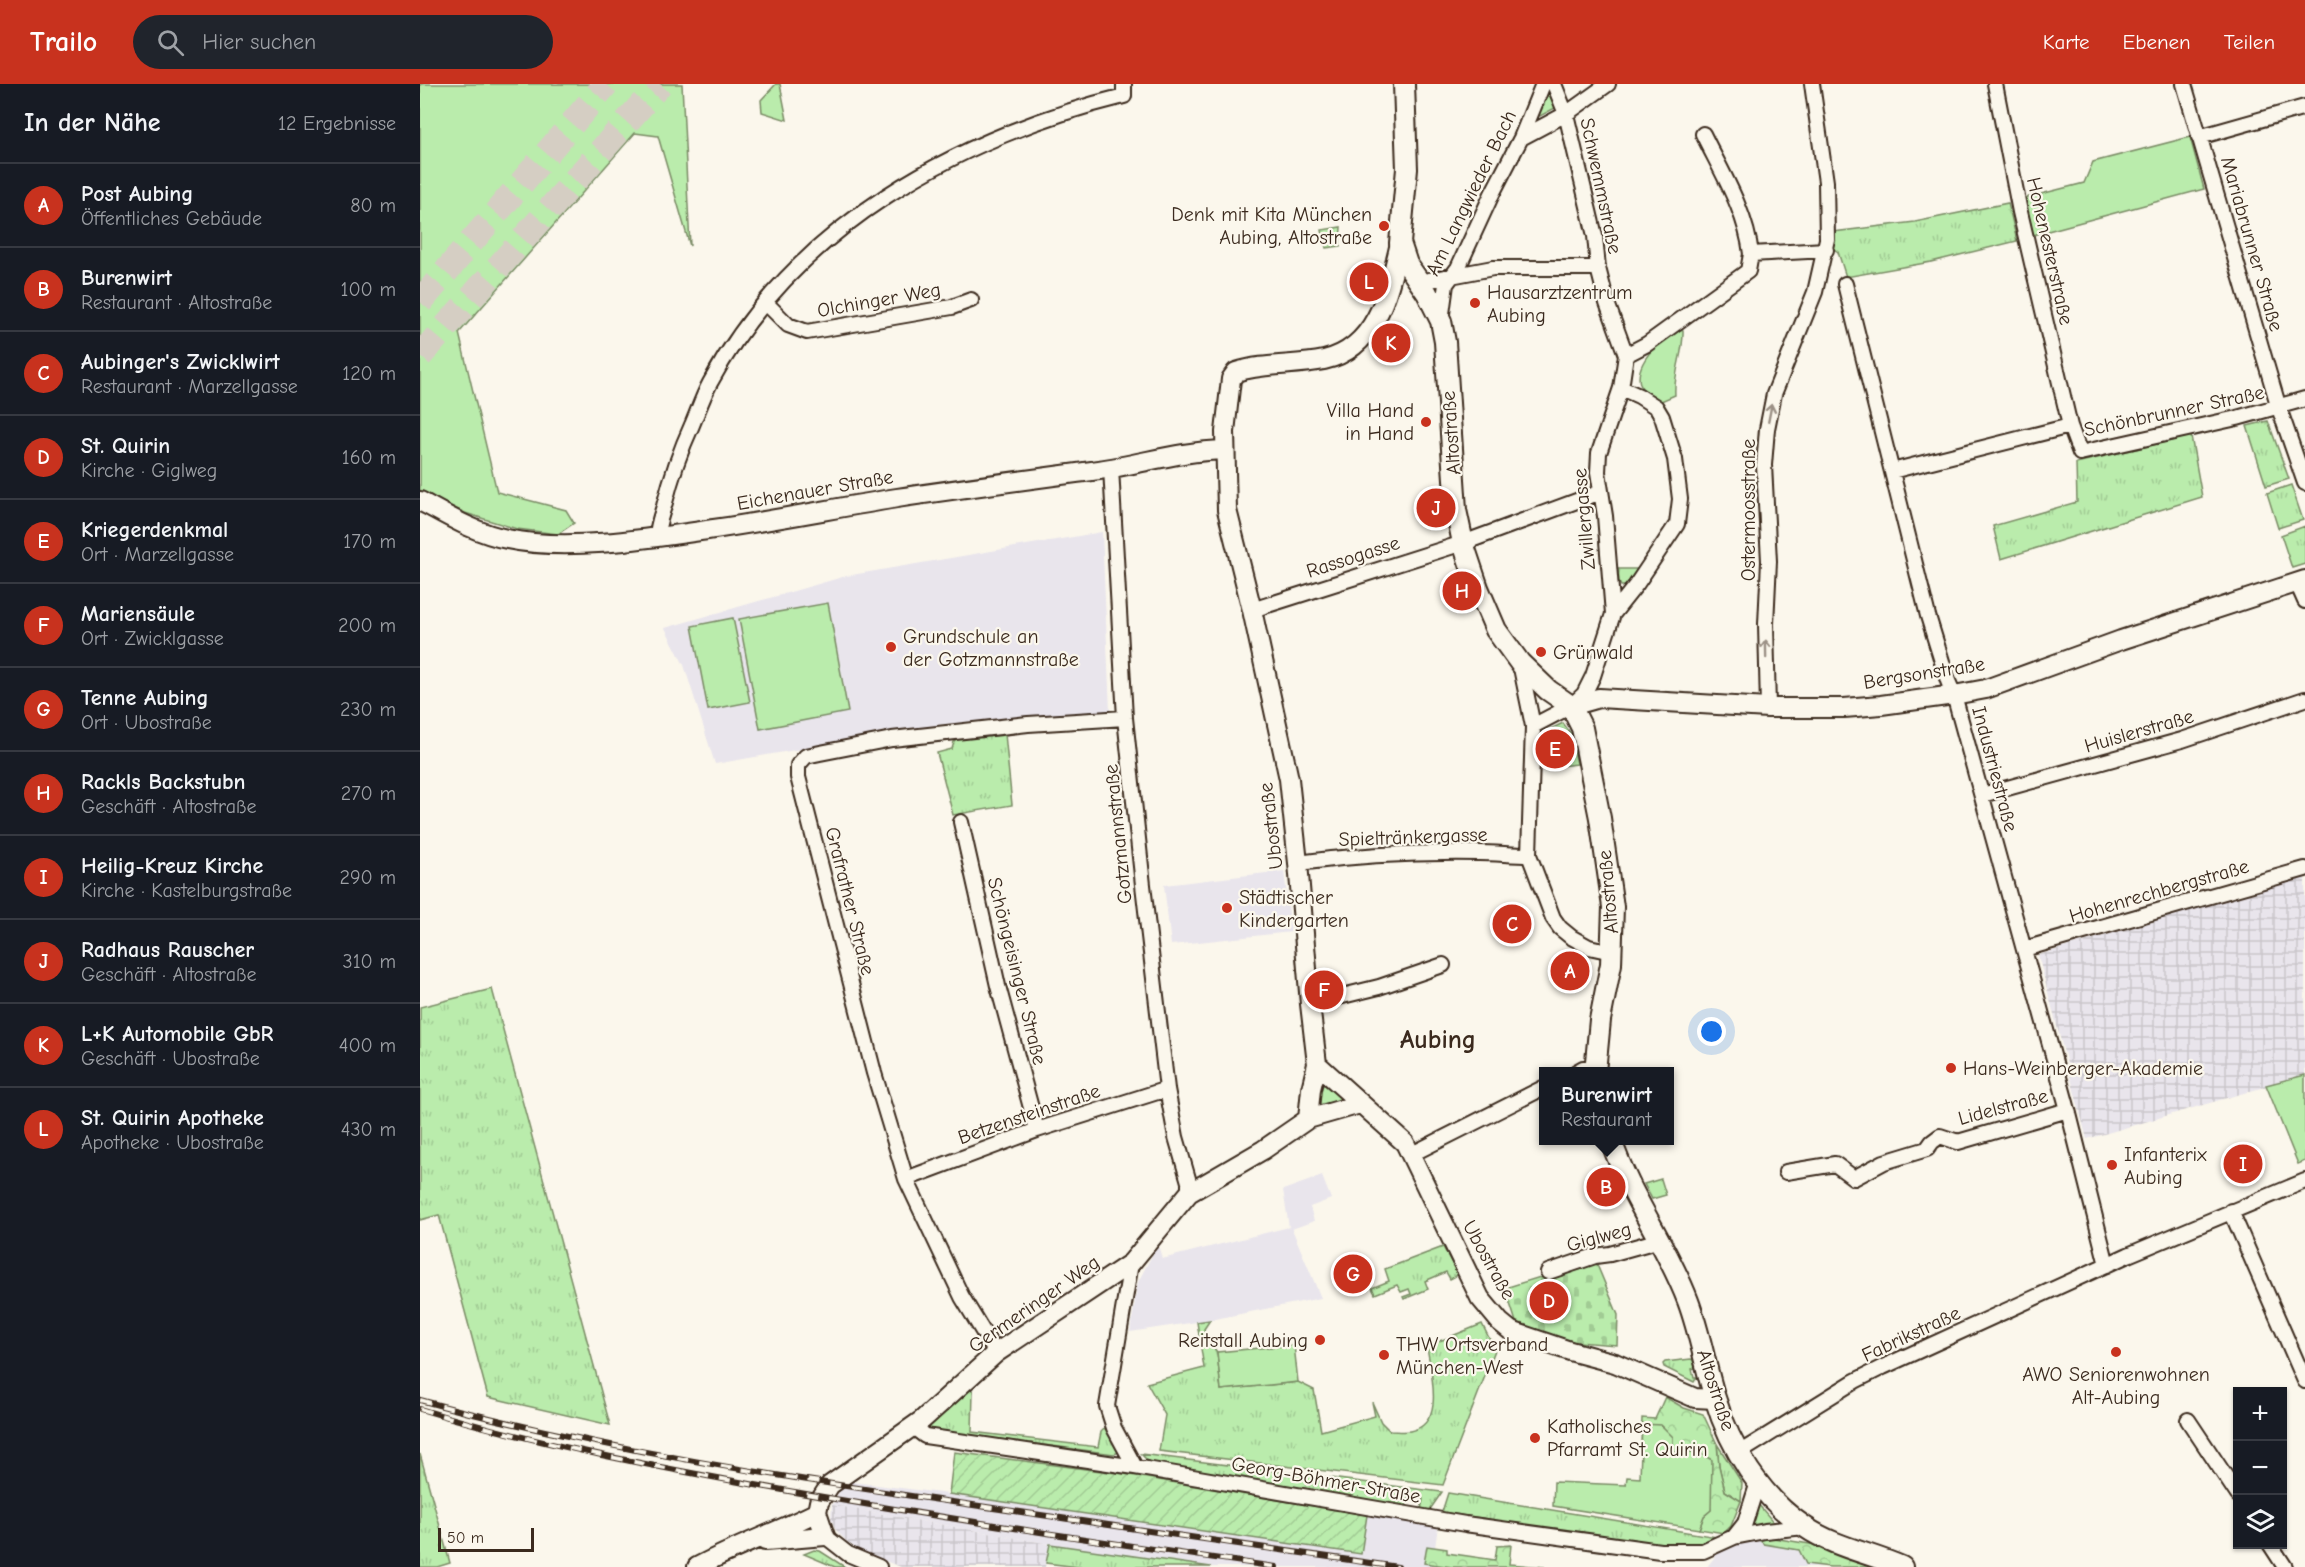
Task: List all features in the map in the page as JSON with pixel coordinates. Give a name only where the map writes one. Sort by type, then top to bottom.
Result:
[{"type":"main road","name":"Altostraße","points":[[1404,84],[1407,169],[1400,243],[1403,256],[1431,299],[1441,321],[1445,342],[1456,510],[1463,543],[1478,588],[1496,630],[1520,663],[1548,690],[1571,706],[1582,728],[1600,818],[1613,906],[1612,952],[1590,1067]]},
{"type":"main road","name":"Altostraße","points":[[1613,1145],[1626,1179],[1660,1240],[1688,1300],[1723,1422],[1758,1482],[1779,1506],[1805,1527],[1826,1539],[1902,1567]]},
{"type":"street","name":"Am Langwieder Bach","points":[[1441,321],[1444,291],[1458,268],[1521,138],[1543,84]]},
{"type":"street","name":"Schwemmstraße","points":[[1554,84],[1566,114],[1595,236],[1598,268],[1607,303],[1626,355],[1621,388]]},
{"type":"street","points":[[1521,138],[1566,114],[1608,84]]},
{"type":"street","points":[[1750,254],[1826,250],[1826,182],[1812,84]]},
{"type":"street","name":"Hohenesterstraße","points":[[1995,84],[2020,212],[2070,426]]},
{"type":"street","name":"Mariabrunner Straße","points":[[2184,84],[2279,408],[2305,483]]},
{"type":"street","points":[[657,537],[674,469],[710,383],[741,335],[802,262],[856,216],[953,156],[1036,122],[1124,90]]},
{"type":"street","points":[[2199,137],[2305,106]]},
{"type":"street","points":[[1626,355],[1647,344],[1748,271],[1750,254],[1748,232],[1703,134]]},
{"type":"street","name":"Ubostraße","points":[[1400,243],[1389,289],[1367,335],[1354,347],[1326,360],[1236,372],[1231,380],[1224,450],[1227,510],[1252,610],[1289,779],[1317,1064],[1405,1143],[1480,1298],[1505,1327],[1570,1351],[1618,1363],[1695,1398],[1715,1399]]},
{"type":"street","name":"Ostermoosstraße","points":[[1768,708],[1766,624],[1769,561],[1764,465],[1767,429],[1774,394],[1815,292],[1826,250]]},
{"type":"street","points":[[1389,289],[1402,284],[1493,268],[1598,268]]},
{"type":"street","name":"Industriestraße","points":[[1845,284],[1928,616],[1954,695],[1982,795],[2068,1110],[2107,1265]]},
{"type":"street","name":"Olchinger Weg","points":[[766,303],[788,325],[807,332],[951,307],[971,300]]},
{"type":"street","points":[[1533,726],[1571,706],[1584,694],[1593,676],[1613,614],[1668,540],[1677,524],[1680,499],[1675,459],[1662,417],[1656,407],[1640,396],[1621,388]]},
{"type":"street","name":"Zwillergasse","points":[[1613,614],[1598,472],[1599,453],[1621,388]]},
{"type":"street","name":"Schönbrunner Straße","points":[[1892,471],[2070,426],[2080,453],[2279,408],[2305,399]]},
{"type":"street","name":"Eichenauer Straße","points":[[420,501],[463,525],[505,539],[541,544],[657,537],[772,521],[896,498],[1224,450]]},
{"type":"street","name":"Gotzmannstraße","points":[[1111,468],[1125,718],[1167,1089],[1176,1137],[1189,1182],[1189,1193]]},
{"type":"street","name":"Rassogasse","points":[[1252,610],[1463,543],[1601,492]]},
{"type":"street","points":[[2301,582],[2305,601]]},
{"type":"street","name":"Bergsonstraße","points":[[1571,706],[1599,698],[1768,708],[1881,705],[1954,695],[1986,689],[2121,640],[2301,582]]},
{"type":"street","points":[[1520,663],[1533,726],[1529,855],[1553,918],[1560,928],[1571,938],[1612,952]]},
{"type":"street","name":"Huislerstraße","points":[[1982,795],[2182,740],[2305,699]]},
{"type":"street","name":"Grafrather Straße","points":[[996,1353],[962,1297],[906,1179],[873,1073],[798,777],[798,765],[806,756],[892,739],[1028,724],[1125,718]]},
{"type":"street","name":"Schöngeisinger Straße","points":[[961,822],[998,986],[1037,1130]]},
{"type":"street","name":"Spieltränkergasse","points":[[1299,863],[1349,856],[1403,854],[1529,855]]},
{"type":"street","name":"Hohenrechbergstraße","points":[[2024,949],[2305,869]]},
{"type":"street","points":[[1310,1004],[1379,987],[1443,965]]},
{"type":"street","points":[[1308,1119],[1311,1089],[1317,1064]]},
{"type":"street","name":"Betzensteinstraße","points":[[906,1179],[1037,1130],[1167,1089]]},
{"type":"street","points":[[1412,1154],[1539,1090]]},
{"type":"street","name":"Germeringer Weg","points":[[816,1512],[819,1502],[830,1485],[913,1427],[945,1401],[996,1353],[1131,1263],[1189,1193],[1263,1150],[1308,1119],[1360,1104]]},
{"type":"street","name":"Lidelstraße","points":[[1786,1172],[1835,1164],[1854,1178],[1884,1162],[1928,1149],[1932,1142],[1940,1136],[1958,1142],[2068,1110]]},
{"type":"street","name":"Fabrikstraße","points":[[1739,1453],[1856,1381],[1883,1367],[2107,1265],[2305,1181]]},
{"type":"street","points":[[2231,1211],[2305,1381]]},
{"type":"street","name":"Giglweg","points":[[1548,1272],[1594,1256],[1610,1254],[1660,1240]]},
{"type":"street","points":[[1131,1263],[1107,1406],[1114,1428],[1135,1467]]},
{"type":"street","points":[[2188,1420],[2233,1488]]},
{"type":"street","name":"Georg-Böhmer-Straße","points":[[913,1427],[925,1436],[1135,1467],[1465,1524],[1660,1551],[1703,1551],[1734,1537],[1805,1527]]},
{"type":"street","points":[[1734,1537],[1744,1523],[1758,1482]]},
{"type":"street","points":[[698,1567],[727,1551],[756,1541],[816,1512],[825,1536],[848,1554],[879,1567]]},
{"type":"street","points":[[756,1541],[825,1536]]},
{"type":"street","points":[[2273,1549],[2285,1567]]},
{"type":"shaded area","name":"Grundschule an der Gotzmannstraße","points":[[1102,532],[1110,711],[945,724],[715,764],[684,665],[665,628],[846,576]]},
{"type":"shaded area","name":"Städtischer Kindergarten","points":[[1284,871],[1291,932],[1171,945],[1164,885]]},
{"type":"shaded area","points":[[2305,877],[2305,1075],[2087,1139],[2038,955]]},
{"type":"shaded area","points":[[1322,1176],[1331,1199],[1310,1207],[1314,1221],[1292,1229],[1321,1298],[1210,1320],[1130,1332],[1138,1282],[1158,1244],[1162,1259],[1289,1227],[1283,1190]]},
{"type":"shaded area","points":[[845,1481],[1360,1554],[1367,1515],[1438,1526],[1433,1562],[1478,1567],[1211,1567],[1050,1544],[832,1505]]},
{"type":"shaded area","points":[[832,1505],[1050,1544],[1045,1567],[901,1567],[866,1554],[848,1543],[835,1529],[831,1518]]},
{"type":"shaded area","points":[[1770,1539],[1874,1567],[1707,1567],[1717,1554],[1735,1544]]},
{"type":"green space","points":[[420,84],[682,84],[690,246],[658,136],[635,133],[459,333],[497,492],[566,510],[574,523],[558,534],[517,529],[465,513],[420,492]]},
{"type":"green space","points":[[776,84],[780,84],[787,120],[762,112],[761,100]]},
{"type":"green space","points":[[1550,92],[1557,107],[1540,116],[1536,114],[1545,93]]},
{"type":"green space","points":[[2190,137],[2204,189],[2033,235],[2025,198],[2084,183],[2093,162]]},
{"type":"green space","points":[[2008,203],[2017,241],[1931,262],[1846,277],[1838,252],[1830,246],[1833,232],[1915,222]]},
{"type":"green space","points":[[1341,227],[1340,246],[1326,248],[1322,230]]},
{"type":"green space","points":[[1680,329],[1683,330],[1683,338],[1675,395],[1659,402],[1646,394],[1640,384],[1639,374],[1643,363],[1659,343]]},
{"type":"green space","points":[[2268,421],[2289,479],[2266,486],[2247,426]]},
{"type":"green space","points":[[2191,436],[2202,497],[2001,559],[1993,526],[2077,502],[2076,463]]},
{"type":"green space","points":[[2291,485],[2303,520],[2278,528],[2267,493]]},
{"type":"green space","points":[[2305,526],[2305,564],[2292,568],[2281,535]]},
{"type":"green space","points":[[1618,569],[1639,569],[1626,586],[1621,586]]},
{"type":"green space","points":[[828,603],[848,712],[760,729],[739,619]]},
{"type":"green space","points":[[733,618],[750,702],[708,710],[692,626]]},
{"type":"green space","points":[[1563,723],[1571,734],[1577,764],[1542,768],[1543,733]]},
{"type":"green space","points":[[1005,734],[1012,805],[953,815],[937,753],[952,749],[954,742],[959,738]]},
{"type":"green space","points":[[492,989],[610,1425],[488,1397],[439,1215],[420,1220],[420,1007]]},
{"type":"green space","points":[[2305,1075],[2305,1161],[2298,1164],[2266,1085]]},
{"type":"green space","points":[[1323,1084],[1341,1096],[1343,1101],[1322,1110],[1316,1104]]},
{"type":"green space","points":[[1661,1179],[1666,1195],[1652,1199],[1644,1184]]},
{"type":"green space","points":[[1443,1247],[1458,1275],[1450,1279],[1446,1272],[1425,1281],[1428,1289],[1404,1299],[1403,1297],[1411,1294],[1409,1289],[1401,1292],[1397,1285],[1375,1294],[1372,1288],[1389,1281],[1385,1269]]},
{"type":"green space","points":[[1595,1260],[1618,1315],[1617,1345],[1564,1341],[1517,1325],[1505,1288]]},
{"type":"green space","points":[[1210,1320],[1204,1329],[1205,1336],[1217,1352],[1221,1390],[1298,1382],[1314,1390],[1321,1431],[1375,1416],[1372,1402],[1381,1422],[1390,1431],[1410,1431],[1421,1426],[1429,1418],[1434,1395],[1427,1346],[1482,1324],[1495,1350],[1443,1485],[1159,1451],[1165,1415],[1147,1383],[1204,1368],[1197,1322]]},
{"type":"green space","points":[[1294,1345],[1298,1382],[1221,1390],[1217,1352]]},
{"type":"green space","points":[[1691,1359],[1695,1368],[1692,1369],[1694,1377],[1697,1377],[1694,1382],[1664,1367],[1663,1364],[1665,1362]]},
{"type":"green space","points":[[969,1387],[973,1391],[972,1432],[1098,1447],[1101,1432],[1107,1426],[1120,1452],[1114,1454],[935,1431],[929,1428],[929,1423]]},
{"type":"green space","points":[[1665,1397],[1684,1408],[1703,1414],[1717,1444],[1725,1491],[1741,1501],[1731,1526],[1724,1533],[1699,1529],[1704,1516],[1711,1510],[1698,1452],[1641,1449],[1642,1418],[1655,1419]]},
{"type":"green space","points":[[1642,1424],[1661,1425],[1673,1437],[1673,1452],[1698,1452],[1712,1460],[1711,1510],[1704,1516],[1699,1529],[1553,1506],[1554,1482],[1626,1485],[1627,1477],[1640,1478]]},
{"type":"green space","points":[[1717,1444],[1742,1483],[1741,1501],[1725,1491]]},
{"type":"green space","points":[[954,1452],[1124,1474],[1367,1515],[1361,1554],[949,1494]]},
{"type":"green space","points":[[420,1454],[450,1563],[437,1567],[420,1567]]},
{"type":"green space","points":[[1141,1454],[1442,1492],[1429,1511],[1421,1510],[1423,1499],[1409,1496],[1406,1507],[1152,1465]]},
{"type":"green space","points":[[1448,1493],[1723,1538],[1706,1545],[1670,1547],[1442,1512]]},
{"type":"green space","points":[[1757,1503],[1776,1525],[1749,1527]]},
{"type":"green space","points":[[1773,1538],[1822,1546],[1877,1567],[1830,1567],[1806,1564],[1799,1550],[1764,1544],[1759,1540]]},
{"type":"green space","points":[[1050,1544],[1211,1567],[1078,1567],[1046,1563]]},
{"type":"green space","points":[[1511,1545],[1509,1564],[1545,1567],[1452,1567],[1424,1563],[1427,1546],[1447,1549],[1447,1553],[1495,1560],[1497,1546]]},
{"type":"green space","points":[[814,1550],[820,1551],[845,1567],[835,1567],[804,1554]]},
{"type":"tunnel","points":[[420,302],[606,84]]},
{"type":"tunnel","points":[[420,356],[660,84]]},
{"type":"railway","points":[[420,1400],[557,1434],[764,1473],[1398,1567]]},
{"type":"railway","points":[[420,1409],[555,1445],[737,1482],[968,1521],[1276,1567]]},
{"type":"place","name":"Denk mit Kita München Aubing, Altostraße","points":[[1384,226]]},
{"type":"place","name":"St. Quirin Apotheke","points":[[1369,282]]},
{"type":"place","name":"Hausarztzentrum Aubing","points":[[1475,303]]},
{"type":"place","name":"L+K Automobile GbR","points":[[1391,343]]},
{"type":"place","name":"Villa Hand in Hand","points":[[1426,422]]},
{"type":"place","name":"Radhaus Rauscher","points":[[1436,508]]},
{"type":"place","name":"Rackls Backstubn","points":[[1462,591]]},
{"type":"place","name":"Grundschule an der Gotzmannstraße","points":[[891,647]]},
{"type":"place","name":"Grünwald","points":[[1541,652]]},
{"type":"place","name":"Kriegerdenkmal","points":[[1555,749]]},
{"type":"place","name":"Städtischer Kindergarten","points":[[1227,908]]},
{"type":"place","name":"Aubinger's Zwicklwirt","points":[[1512,924]]},
{"type":"place","name":"Post Aubing","points":[[1570,971]]},
{"type":"place","name":"Mariensäule","points":[[1324,990]]},
{"type":"place","name":"Hans-Weinberger-Akademie","points":[[1951,1068]]},
{"type":"place","name":"Heilig-Kreuz Kirche","points":[[2243,1164]]},
{"type":"place","name":"Infanterix Aubing","points":[[2112,1165]]},
{"type":"place","name":"Burenwirt","points":[[1606,1187]]},
{"type":"place","name":"Tenne Aubing","points":[[1353,1274]]},
{"type":"place","name":"St. Quirin","points":[[1549,1301]]},
{"type":"place","name":"Reitstall Aubing","points":[[1320,1340]]},
{"type":"place","name":"AWO Seniorenwohnen Alt-Aubing","points":[[2116,1352]]},
{"type":"place","name":"THW Ortsverband München-West","points":[[1384,1355]]},
{"type":"place","name":"Katholisches Pfarramt St. Quirin","points":[[1535,1438]]},
{"type":"district","name":"Aubing","points":[[1438,1040]]}]
